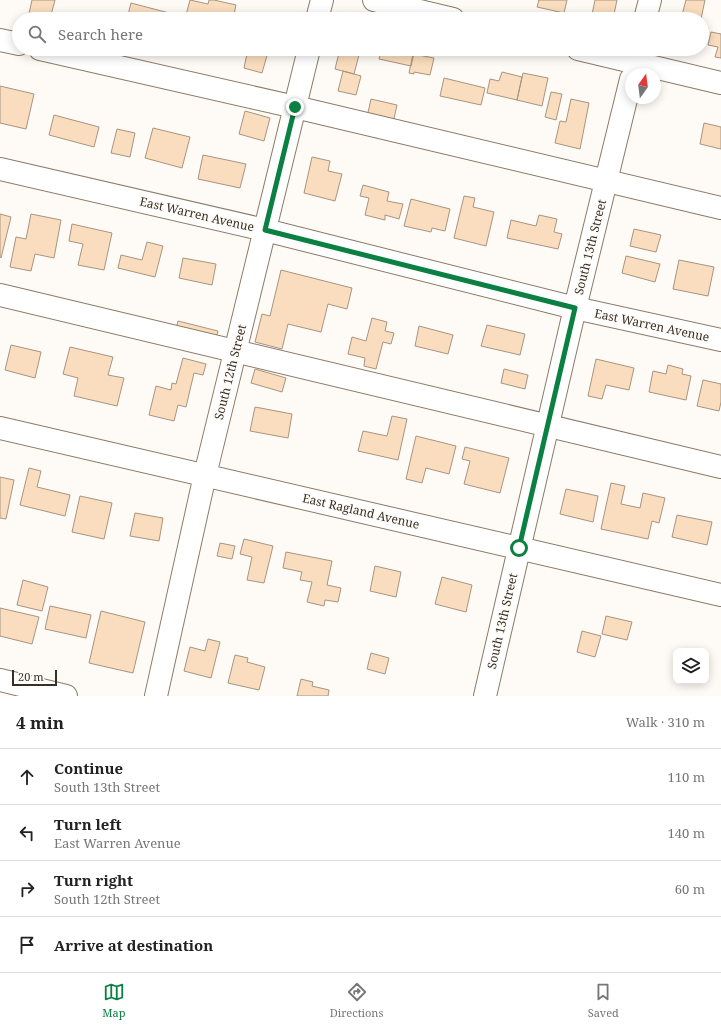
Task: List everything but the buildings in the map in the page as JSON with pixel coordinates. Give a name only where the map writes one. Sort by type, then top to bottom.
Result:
[{"type":"street","points":[[319,12],[322,0]]},
{"type":"street","points":[[374,0],[424,12]]},
{"type":"street","points":[[647,12],[650,0]]},
{"type":"street","points":[[0,40],[12,43]]},
{"type":"street","points":[[71,56],[295,107],[721,208]]},
{"type":"street","name":"South 12th Street","points":[[156,696],[205,475],[308,56]]},
{"type":"street","points":[[601,56],[634,66],[721,83]]},
{"type":"street","name":"South 13th Street","points":[[485,696],[575,308],[634,66]]},
{"type":"street","name":"East Warren Avenue","points":[[0,169],[265,230],[575,308],[721,340]]},
{"type":"street","points":[[0,295],[236,350],[721,467]]},
{"type":"street","name":"East Ragland Avenue","points":[[0,428],[721,595]]},
{"type":"street","points":[[0,680],[66,696]]},
{"type":"route","points":[[295,107],[265,230],[575,308],[519,548]]}]
